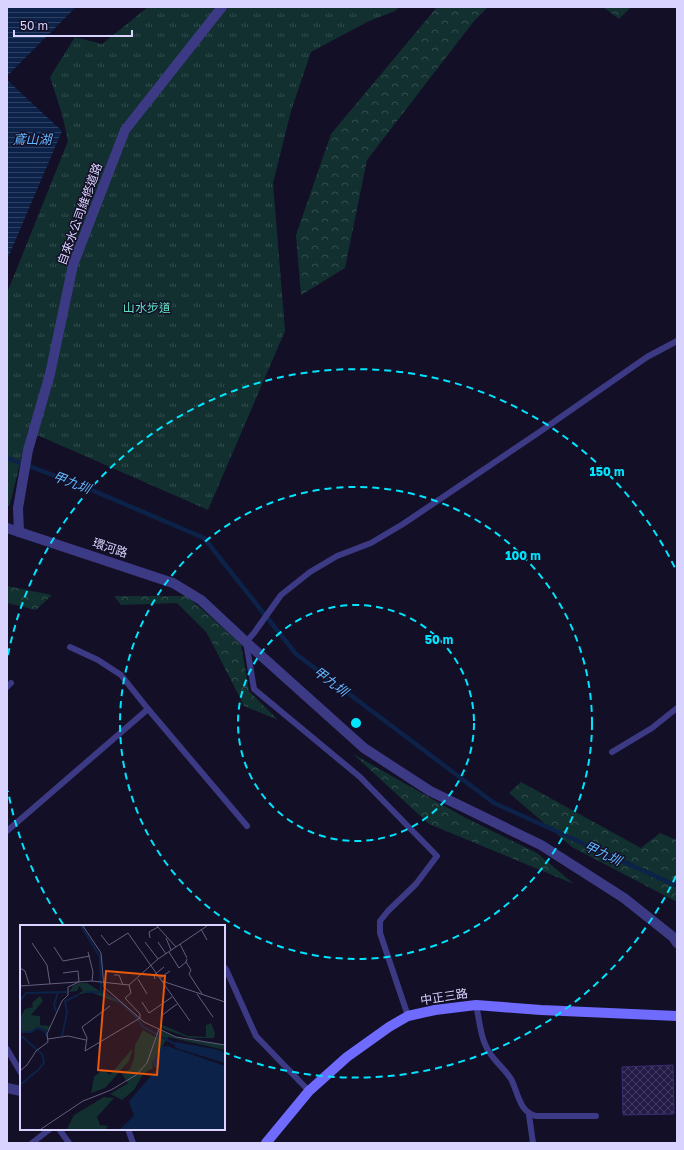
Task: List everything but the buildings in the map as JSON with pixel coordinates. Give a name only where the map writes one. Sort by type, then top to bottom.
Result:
[{"type":"street","name":"自來水公司維修道路","points":[[19,532],[18,508],[28,450],[50,374],[73,264],[125,130],[222,7]]},
{"type":"street","name":"環河路","points":[[7,528],[174,583],[201,600],[364,748],[430,791],[541,845],[624,898],[673,937],[677,943]]},
{"type":"street","name":"中正三路","points":[[266,1143],[309,1092],[347,1057],[388,1027],[408,1016],[435,1010],[476,1005],[541,1010],[677,1016]]},
{"type":"street","points":[[7,1088],[20,1091]]},
{"type":"lane","points":[[408,1016],[380,933],[380,921],[388,911],[416,884],[437,856],[360,776],[254,688],[246,642],[258,628],[281,595],[310,572],[338,556],[371,543],[403,524],[647,357],[677,341]]},
{"type":"lane","points":[[70,647],[98,660],[121,675],[247,826]]},
{"type":"lane","points":[[612,752],[652,728],[677,708]]},
{"type":"lane","points":[[7,831],[148,709]]},
{"type":"lane","points":[[225,968],[256,1036],[309,1092]]},
{"type":"lane","points":[[476,1005],[484,1044],[491,1057],[511,1078],[521,1104],[529,1115],[533,1143]]},
{"type":"lane","points":[[7,1049],[20,1071]]},
{"type":"lane","points":[[529,1115],[596,1116]]},
{"type":"lane","points":[[32,1143],[49,1130]]},
{"type":"lane","points":[[60,1130],[69,1143]]},
{"type":"lane","points":[[128,1130],[134,1143]]},
{"type":"green space","name":"山水步道","points":[[148,7],[399,7],[395,11],[367,22],[311,52],[291,111],[273,183],[285,331],[208,510],[28,431],[10,504],[7,508],[7,293],[68,141],[62,114],[50,77],[75,37],[102,44]]},
{"type":"green space","points":[[437,7],[488,7],[474,21],[367,160],[345,268],[301,295],[296,235],[331,134]]},
{"type":"green space","points":[[603,7],[631,7],[619,19]]},
{"type":"green space","points":[[7,586],[52,595],[36,610],[7,603]]},
{"type":"green space","points":[[114,596],[187,596],[241,644],[249,691],[278,720],[244,706],[207,633],[177,603],[121,605]]},
{"type":"green space","points":[[353,754],[464,817],[537,853],[574,884],[429,824]]},
{"type":"green space","points":[[521,782],[641,848],[660,833],[677,840],[677,902],[572,847],[509,793]]},
{"type":"water","points":[[7,7],[76,7],[7,76]]},
{"type":"water","name":"鳶山湖","points":[[7,80],[62,131],[7,260]]},
{"type":"waterway","name":"甲九圳","points":[[7,458],[80,485],[204,538],[296,654],[494,803],[677,886]]}]
